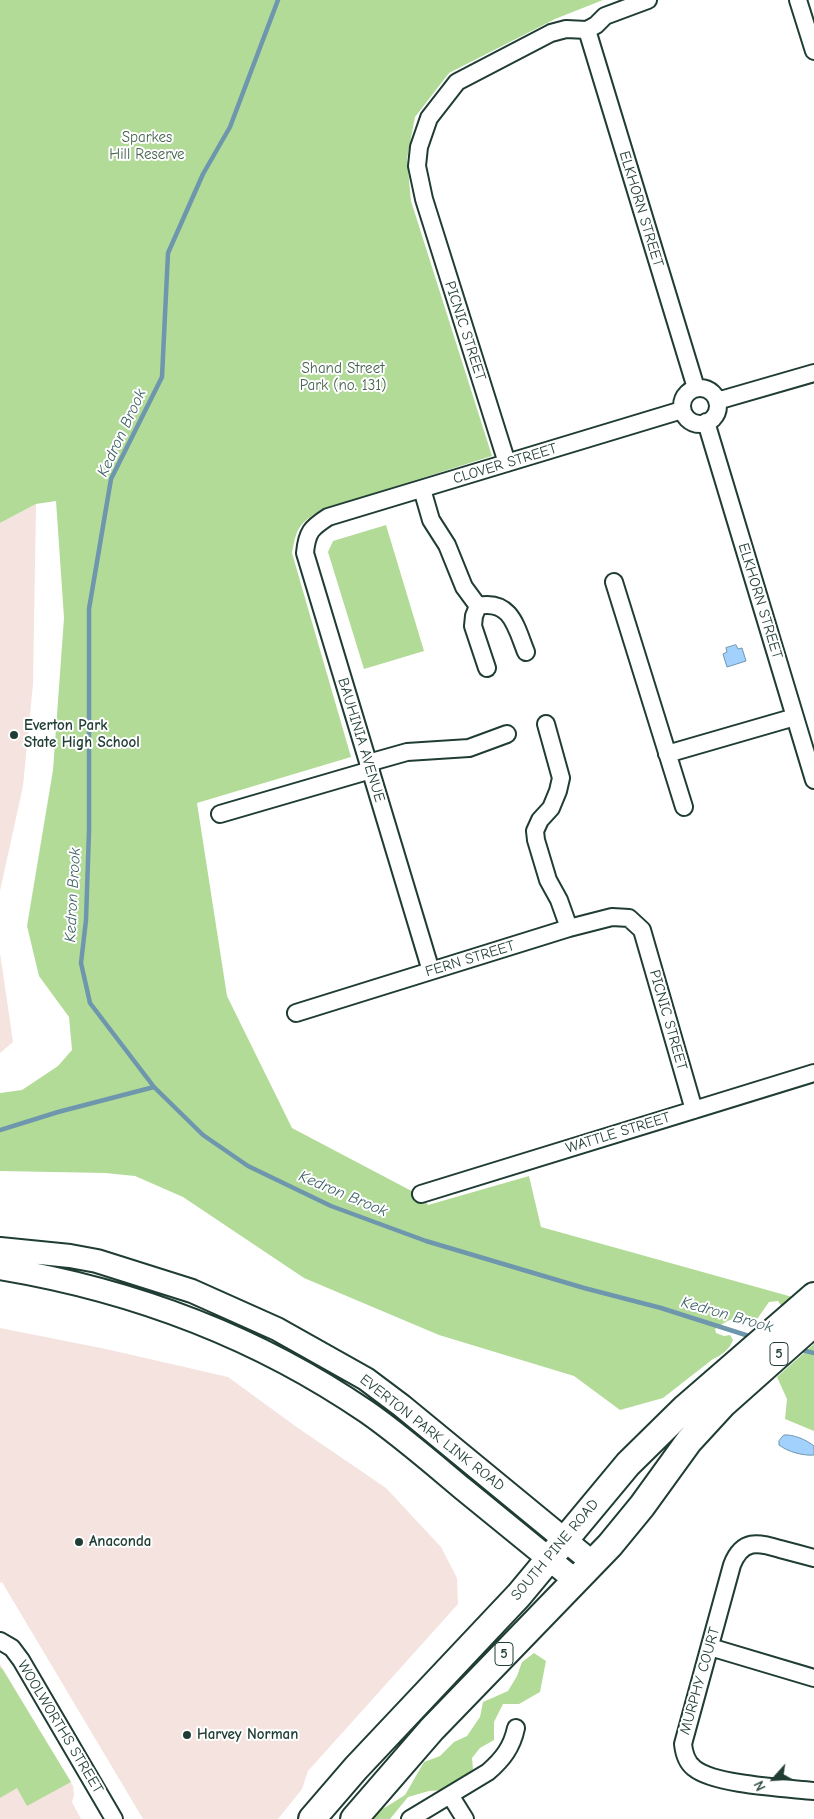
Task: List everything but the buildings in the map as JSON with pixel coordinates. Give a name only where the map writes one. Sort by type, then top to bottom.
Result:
[{"type":"highway","name":"SOUTH PINE ROAD","points":[[312,1819],[356,1768],[512,1602],[628,1464],[654,1437],[732,1381],[810,1309]]},
{"type":"highway","name":"SOUTH PINE ROAD","points":[[354,1819],[432,1728],[584,1572],[642,1506],[689,1441],[723,1404],[732,1381]]},
{"type":"highway","points":[[356,1768],[372,1772],[384,1782]]},
{"type":"main road","name":"EVERTON PARK LINK ROAD","points":[[0,1248],[97,1261],[192,1291],[277,1329],[380,1390],[439,1436],[556,1549]]},
{"type":"main road","name":"EVERTON PARK LINK ROAD","points":[[0,1268],[75,1282],[127,1296],[182,1315],[265,1352],[367,1412],[556,1549],[584,1572]]},
{"type":"street","points":[[587,30],[596,25],[605,16],[648,0]]},
{"type":"street","points":[[798,0],[814,51]]},
{"type":"street","name":"PICNIC STREET","points":[[507,463],[424,199],[417,166],[419,148],[429,118],[457,82],[551,33],[566,29],[587,30]]},
{"type":"street","name":"ELKHORN STREET","points":[[587,30],[696,388]]},
{"type":"street","points":[[717,401],[814,373]]},
{"type":"street","points":[[696,388],[707,389],[715,396],[718,406],[714,416],[701,424],[687,419],[682,410],[683,399],[690,390],[696,388]]},
{"type":"street","name":"CLOVER STREET","points":[[328,517],[682,410]]},
{"type":"street","name":"ELKHORN STREET","points":[[706,422],[814,780]]},
{"type":"street","points":[[422,489],[431,520],[447,544],[464,588],[478,606]]},
{"type":"street","name":"BAUHINIA AVENUE","points":[[328,517],[313,526],[306,538],[305,553],[431,971]]},
{"type":"street","points":[[614,582],[684,807]]},
{"type":"street","points":[[478,606],[489,604],[502,607],[514,622],[526,652]]},
{"type":"street","points":[[478,606],[474,616],[474,626],[486,668]]},
{"type":"street","points":[[667,754],[795,717]]},
{"type":"street","points":[[546,724],[561,778],[551,808],[540,820],[535,830],[536,840],[548,880],[559,900],[569,928]]},
{"type":"street","points":[[220,814],[370,766],[407,752],[469,748],[506,734]]},
{"type":"street","name":"FERN STREET","points":[[296,1013],[569,928],[612,917],[629,918],[642,930]]},
{"type":"street","name":"PICNIC STREET","points":[[642,930],[694,1110]]},
{"type":"street","name":"WATTLE STREET","points":[[421,1194],[814,1073]]},
{"type":"street","name":"MURPHY COURT","points":[[814,1558],[758,1543],[748,1545],[739,1551],[732,1564],[683,1744],[683,1751],[689,1762],[700,1772],[727,1780],[814,1791]]},
{"type":"street","name":"WOOLWORTHS STREET","points":[[0,1641],[12,1648],[21,1660],[114,1819]]},
{"type":"street","points":[[710,1647],[814,1678]]},
{"type":"street","points":[[410,1819],[498,1764],[514,1740],[516,1728]]},
{"type":"street","points":[[450,1795],[465,1819]]},
{"type":"shaded area","name":"Everton Park State High School","points":[[36,504],[33,684],[23,786],[0,891],[0,523]]},
{"type":"shaded area","points":[[0,953],[13,1042],[0,1053]]},
{"type":"shaded area","points":[[0,1328],[106,1349],[228,1377],[386,1488],[441,1547],[457,1578],[458,1604],[308,1771],[302,1789],[278,1819],[143,1819],[2,1582],[0,1583]]},
{"type":"shaded area","points":[[0,1664],[73,1786],[74,1795],[72,1802],[81,1819],[0,1819]]},
{"type":"green space","points":[[0,0],[603,0],[555,19],[449,73],[415,117],[407,159],[411,201],[492,456],[321,510],[303,523],[298,531],[292,553],[351,757],[197,803],[227,996],[292,1128],[423,1197],[428,1205],[529,1176],[541,1227],[796,1298],[788,1306],[781,1305],[778,1301],[769,1302],[755,1322],[739,1318],[729,1320],[715,1329],[716,1333],[724,1336],[730,1335],[733,1340],[729,1347],[663,1398],[620,1410],[574,1376],[439,1335],[304,1278],[183,1197],[135,1176],[105,1173],[0,1171],[0,1093],[22,1090],[58,1066],[72,1050],[69,1017],[39,976],[27,926],[53,770],[64,618],[56,501],[36,504],[0,523]]},
{"type":"green space","points":[[386,525],[424,651],[364,669],[328,552],[333,541]]},
{"type":"green space","points":[[814,1344],[814,1431],[785,1419],[787,1399],[777,1377]]},
{"type":"green space","points":[[534,1653],[546,1661],[540,1692],[519,1704],[503,1704],[494,1722],[494,1740],[480,1748],[472,1758],[473,1769],[468,1775],[444,1790],[429,1791],[408,1797],[390,1819],[364,1819],[369,1814],[386,1807],[405,1795],[424,1762],[440,1756],[454,1742],[467,1736],[480,1717],[483,1702],[508,1691],[517,1676],[522,1662]]},
{"type":"green space","points":[[0,1667],[71,1782],[27,1806],[17,1788],[0,1798]]},
{"type":"water","points":[[736,645],[738,649],[742,648],[746,661],[727,667],[723,654],[727,652],[726,648]]},
{"type":"water","points":[[784,1435],[796,1436],[814,1446],[814,1455],[796,1453],[779,1445],[779,1441]]},
{"type":"waterway","name":"Kedron Brook","points":[[278,0],[230,127],[203,174],[168,253],[162,377],[111,479],[89,609],[89,831],[86,920],[81,963],[90,1003],[154,1087],[203,1135],[248,1166],[331,1206],[426,1241],[584,1288],[661,1308],[752,1337]]},
{"type":"waterway","points":[[0,1130],[58,1112],[154,1087]]},
{"type":"waterway","name":"Kedron Brook","points":[[798,1349],[814,1353]]},
{"type":"place","name":"Everton Park State High School","points":[[14,735]]},
{"type":"place","name":"Anaconda","points":[[79,1542]]},
{"type":"place","name":"Harvey Norman","points":[[187,1735]]},
{"type":"park label","name":"Sparkes Hill Reserve","points":[[147,146]]},
{"type":"park label","name":"Shand Street Park (no. 131)","points":[[343,378]]}]
